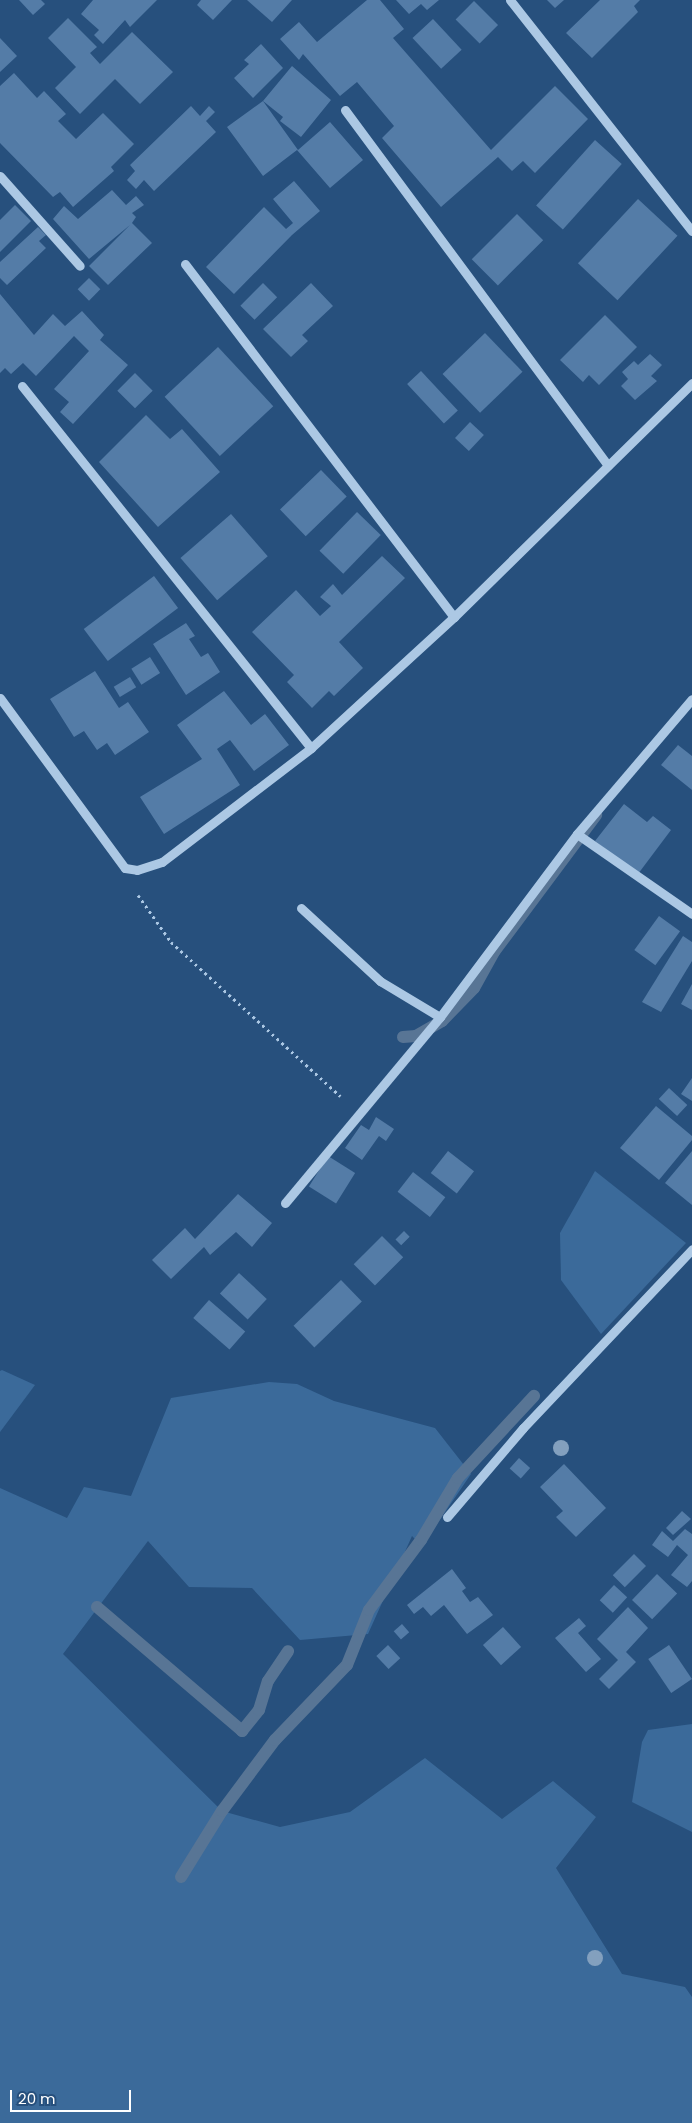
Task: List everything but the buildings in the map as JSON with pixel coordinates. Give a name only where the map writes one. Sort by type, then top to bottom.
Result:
[{"type":"street","points":[[510,0],[692,231]]},
{"type":"street","points":[[345,110],[608,465]]},
{"type":"street","points":[[0,176],[80,266]]},
{"type":"street","points":[[185,264],[454,616]]},
{"type":"street","points":[[0,698],[125,868],[137,870],[162,862],[311,748],[454,616],[692,383]]},
{"type":"street","points":[[22,386],[311,748]]},
{"type":"street","points":[[285,1203],[440,1017],[577,834],[692,699]]},
{"type":"street","points":[[577,834],[692,914]]},
{"type":"street","points":[[301,908],[380,981],[440,1017]]},
{"type":"street","points":[[447,1517],[523,1428],[692,1249]]},
{"type":"path","points":[[125,868],[145,908],[171,942],[361,1114]]},
{"type":"shaded area","points":[[595,1171],[686,1243],[601,1334],[561,1280],[560,1233]]},
{"type":"shaded area","points":[[2,1370],[35,1385],[0,1432],[0,1371]]},
{"type":"shaded area","points":[[269,1382],[297,1384],[334,1401],[435,1428],[471,1474],[422,1546],[412,1536],[368,1634],[300,1640],[252,1588],[189,1587],[148,1541],[63,1654],[222,1811],[280,1827],[350,1812],[425,1758],[502,1819],[553,1781],[596,1817],[556,1868],[622,1974],[685,1987],[692,1997],[692,2123],[0,2123],[0,1488],[67,1518],[84,1487],[131,1496],[171,1398]]},
{"type":"shaded area","points":[[692,1724],[692,1832],[632,1802],[642,1742],[648,1730]]},
{"type":"waterway","points":[[403,1037],[416,1036],[442,1021],[474,988],[494,952],[596,815]]},
{"type":"waterway","points":[[181,1877],[222,1811],[275,1740],[347,1665],[369,1610],[421,1540],[458,1478],[534,1396]]},
{"type":"waterway","points":[[97,1607],[242,1731],[259,1710],[268,1681],[288,1651]]}]
